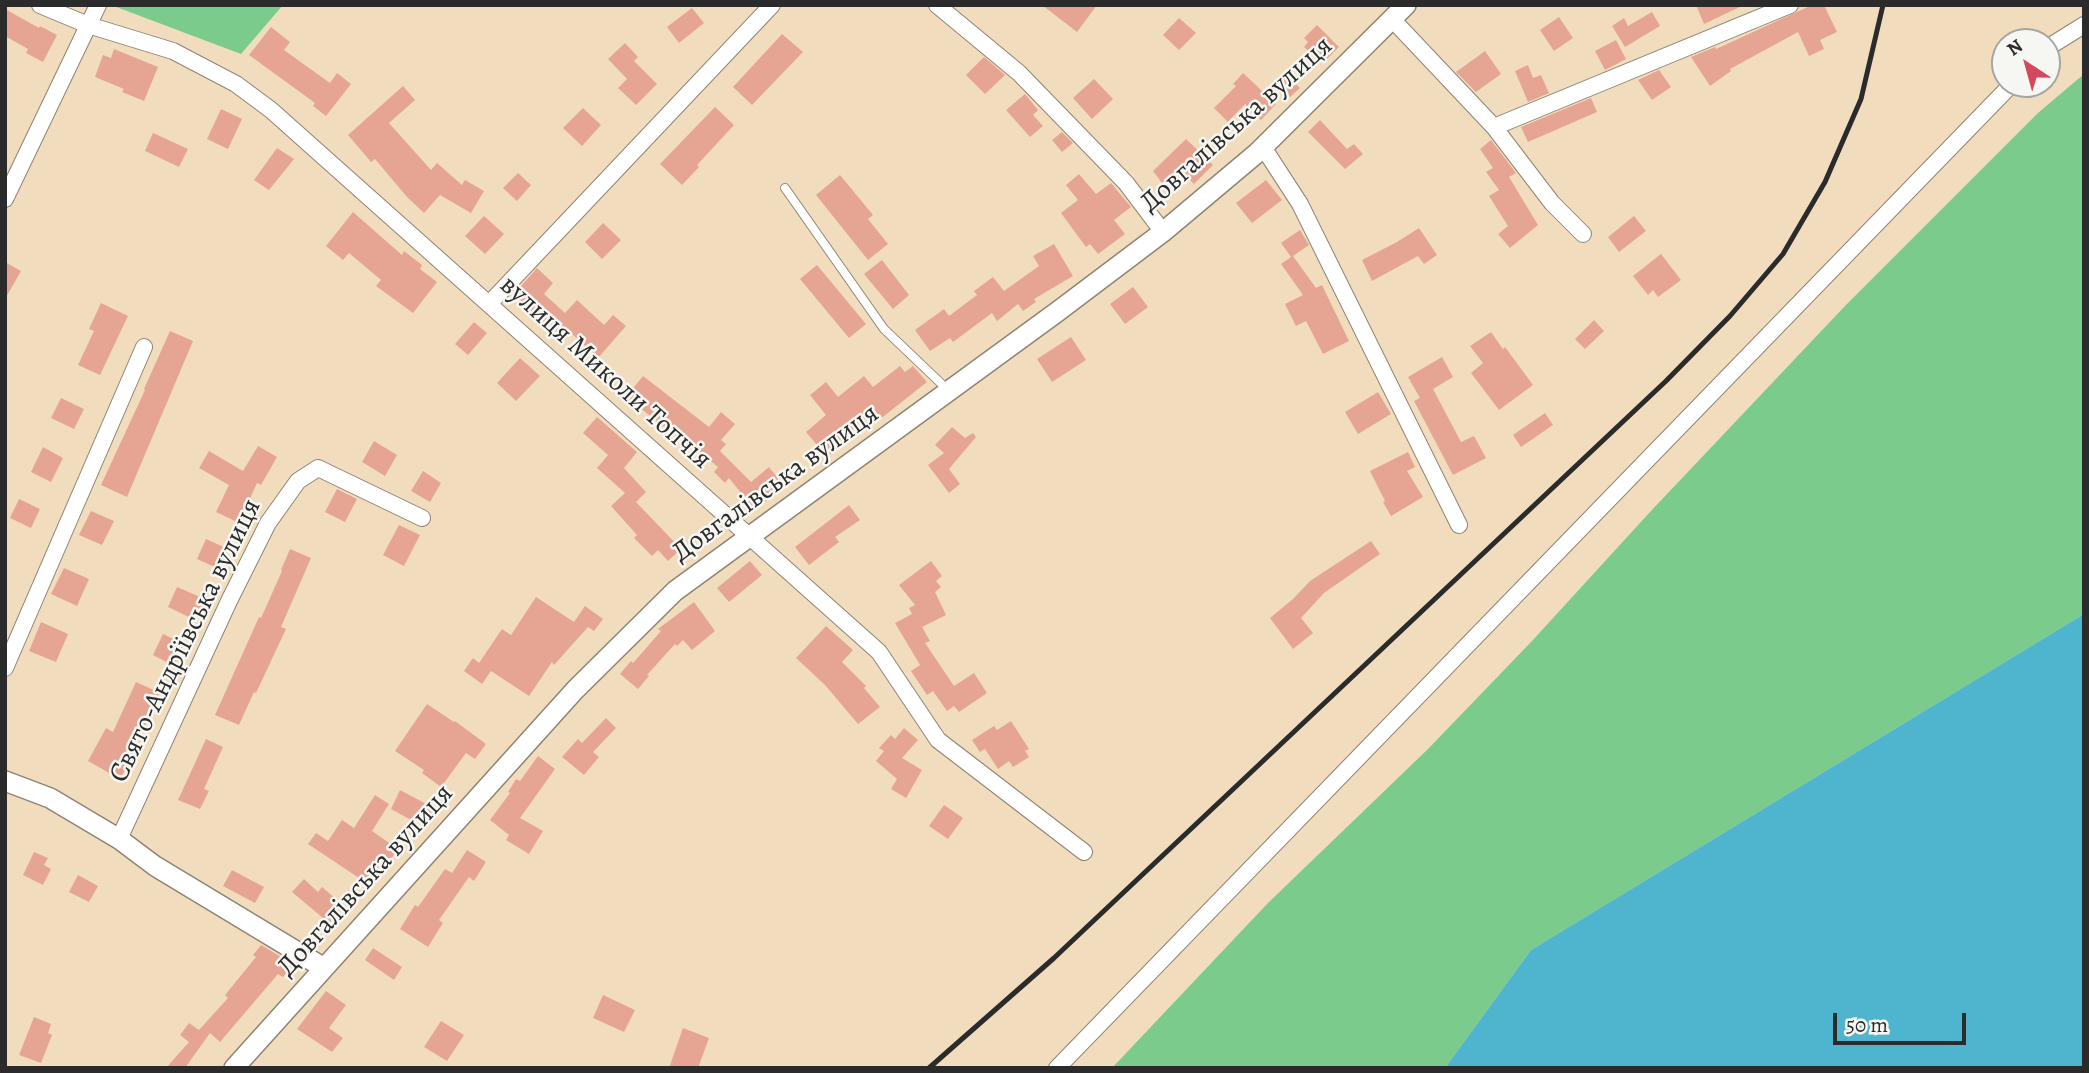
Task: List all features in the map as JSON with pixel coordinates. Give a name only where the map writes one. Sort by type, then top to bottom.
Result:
[{"type":"street","name":"вулиця Миколи Топчія","points":[[40,5],[88,25],[173,51],[236,84],[271,110],[879,652],[938,740],[1084,852]]},
{"type":"street","points":[[5,199],[98,5]]},
{"type":"street","points":[[488,304],[772,5]]},
{"type":"street","points":[[937,5],[1018,73],[1126,183],[1163,232]]},
{"type":"street","points":[[1494,127],[1790,5]]},
{"type":"street","points":[[1399,12],[1494,127],[1552,203],[1583,234]]},
{"type":"street","name":"Довгалівська вулиця","points":[[234,1068],[575,690],[676,591],[1163,232],[1263,147],[1399,12]]},
{"type":"street","points":[[2061,39],[2084,25]]},
{"type":"street","points":[[1057,1068],[1998,98]]},
{"type":"street","points":[[1263,147],[1300,204],[1459,525]]},
{"type":"street","points":[[5,668],[144,347]]},
{"type":"street","name":"Свято-Андріївська вулиця","points":[[119,839],[229,601],[268,523],[298,481],[318,468],[422,518]]},
{"type":"street","points":[[5,781],[50,798],[119,839],[155,866],[324,968]]},
{"type":"lane","points":[[785,188],[884,329],[949,391]]},
{"type":"green space","points":[[111,5],[283,5],[241,54]]},
{"type":"green space","points":[[2084,74],[2084,614],[1531,950],[1445,1068],[1112,1068],[1268,903],[1428,749],[1532,641],[1845,306],[2038,113],[2056,98],[2061,98],[2061,94]]},
{"type":"water","points":[[2084,614],[2084,1068],[1445,1068],[1531,950]]},
{"type":"building","points":[[1042,5],[1097,5],[1077,32]]},
{"type":"building","points":[[1696,5],[1744,5],[1704,24]]},
{"type":"building","points":[[1812,5],[1824,5],[1837,32],[1820,40],[1824,49],[1809,56],[1798,32],[1730,69],[1731,71],[1710,86],[1691,57],[1715,47],[1716,49]]},
{"type":"building","points":[[692,8],[704,23],[679,43],[667,27]]},
{"type":"building","points":[[5,9],[57,35],[43,62],[26,53],[28,49],[5,36]]},
{"type":"building","points":[[1652,12],[1660,26],[1625,47],[1612,26],[1624,18],[1628,26]]},
{"type":"building","points":[[1559,17],[1573,38],[1554,51],[1540,30]]},
{"type":"building","points":[[1179,18],[1196,33],[1179,50],[1163,35]]},
{"type":"building","points":[[1317,25],[1339,47],[1326,60],[1318,52],[1314,56],[1304,47],[1308,42],[1304,38]]},
{"type":"building","points":[[271,27],[290,42],[284,50],[330,83],[337,73],[351,84],[326,116],[313,106],[315,103],[249,55]]},
{"type":"building","points":[[782,34],[803,52],[752,105],[733,87]]},
{"type":"building","points":[[1616,40],[1626,59],[1605,70],[1595,51]]},
{"type":"building","points":[[625,43],[638,57],[634,61],[657,84],[636,105],[618,88],[627,79],[608,59]]},
{"type":"building","points":[[114,49],[158,67],[144,101],[95,77],[103,55],[111,58]]},
{"type":"building","points":[[1485,51],[1501,74],[1476,92],[1456,72]]},
{"type":"building","points":[[984,57],[1005,75],[985,94],[966,75]]},
{"type":"building","points":[[1528,65],[1533,78],[1541,75],[1549,93],[1528,102],[1515,71]]},
{"type":"building","points":[[1659,70],[1671,87],[1652,100],[1638,80]]},
{"type":"building","points":[[1243,73],[1276,104],[1261,120],[1245,104],[1228,122],[1214,108],[1236,86],[1233,84]]},
{"type":"building","points":[[1287,75],[1300,88],[1290,97],[1277,85]]},
{"type":"building","points":[[1094,79],[1113,99],[1092,119],[1073,98]]},
{"type":"building","points":[[403,86],[415,100],[389,123],[431,170],[437,163],[462,185],[465,180],[484,191],[471,213],[440,195],[424,213],[375,159],[371,162],[348,135]]},
{"type":"building","points":[[1025,94],[1038,110],[1033,115],[1043,126],[1030,137],[1006,110]]},
{"type":"building","points":[[1591,98],[1597,112],[1528,142],[1521,127]]},
{"type":"building","points":[[715,107],[734,125],[682,185],[660,164]]},
{"type":"building","points":[[583,108],[601,125],[582,146],[563,128]]},
{"type":"building","points":[[221,109],[242,119],[228,149],[207,139]]},
{"type":"building","points":[[1320,120],[1347,149],[1354,144],[1363,154],[1345,169],[1308,132]]},
{"type":"building","points":[[1062,132],[1073,143],[1062,152],[1052,140]]},
{"type":"building","points":[[153,133],[188,149],[179,167],[145,151]]},
{"type":"building","points":[[1186,139],[1213,165],[1194,184],[1188,178],[1169,192],[1153,171]]},
{"type":"building","points":[[1491,140],[1516,173],[1509,177],[1538,225],[1510,248],[1498,234],[1508,226],[1489,196],[1499,190],[1486,172],[1493,168],[1480,149]]},
{"type":"building","points":[[277,148],[294,159],[269,190],[254,180]]},
{"type":"building","points":[[518,173],[531,185],[517,201],[503,188]]},
{"type":"building","points":[[1079,174],[1096,194],[1111,183],[1131,207],[1114,220],[1125,234],[1098,254],[1090,244],[1086,247],[1061,213],[1078,200],[1066,185]]},
{"type":"building","points":[[840,175],[873,215],[868,219],[888,244],[868,260],[816,195]]},
{"type":"building","points":[[1266,180],[1282,200],[1252,223],[1236,203]]},
{"type":"building","points":[[353,212],[402,255],[404,251],[422,265],[420,269],[437,282],[413,313],[376,286],[381,280],[349,253],[343,260],[326,246]]},
{"type":"building","points":[[484,216],[504,234],[485,254],[465,236]]},
{"type":"building","points":[[1634,216],[1646,231],[1619,252],[1608,237]]},
{"type":"building","points":[[603,223],[621,240],[602,259],[585,242]]},
{"type":"building","points":[[1419,228],[1437,255],[1424,264],[1418,256],[1372,281],[1362,260]]},
{"type":"building","points":[[1300,230],[1309,245],[1293,256],[1316,288],[1322,285],[1349,341],[1323,354],[1306,321],[1296,326],[1285,304],[1303,295],[1281,264],[1291,257],[1281,243]]},
{"type":"building","points":[[1054,244],[1073,276],[1034,299],[1036,302],[1023,311],[1018,304],[997,321],[992,313],[953,342],[950,338],[930,351],[915,330],[944,309],[949,316],[977,295],[974,291],[993,277],[1004,291],[1039,266],[1033,256]]},
{"type":"building","points":[[1661,254],[1681,280],[1658,297],[1653,290],[1648,295],[1633,276]]},
{"type":"building","points":[[882,260],[909,295],[893,309],[864,274]]},
{"type":"building","points":[[5,262],[21,271],[5,299]]},
{"type":"building","points":[[817,265],[866,324],[849,338],[800,279]]},
{"type":"building","points":[[537,268],[553,283],[544,294],[565,313],[577,300],[604,325],[613,315],[626,326],[598,358],[571,333],[565,339],[513,295]]},
{"type":"building","points":[[1133,287],[1148,307],[1125,324],[1110,304]]},
{"type":"building","points":[[101,303],[128,316],[100,375],[78,365],[94,331],[89,329]]},
{"type":"building","points":[[1594,320],[1604,331],[1585,349],[1575,339]]},
{"type":"building","points":[[474,322],[487,333],[468,355],[455,344]]},
{"type":"building","points":[[170,331],[193,341],[127,497],[101,485]]},
{"type":"building","points":[[1491,332],[1533,385],[1499,410],[1471,373],[1483,363],[1470,346]]},
{"type":"building","points":[[1071,337],[1086,360],[1052,382],[1037,359]]},
{"type":"building","points":[[1442,357],[1453,377],[1433,389],[1461,442],[1474,436],[1486,458],[1453,475],[1414,401],[1420,398],[1408,377]]},
{"type":"building","points":[[520,358],[540,376],[516,401],[497,383]]},
{"type":"building","points":[[900,366],[905,372],[913,366],[927,382],[879,420],[873,413],[836,443],[839,447],[827,457],[806,432],[826,415],[810,395],[826,382],[838,397],[864,376],[873,387]]},
{"type":"building","points":[[643,376],[709,427],[721,412],[735,424],[721,440],[726,444],[720,451],[751,482],[769,467],[784,486],[755,510],[729,478],[725,483],[714,472],[718,467],[626,397]]},
{"type":"building","points":[[1378,392],[1391,414],[1358,434],[1345,412]]},
{"type":"building","points":[[61,398],[84,409],[74,429],[51,418]]},
{"type":"building","points":[[1545,413],[1553,425],[1521,447],[1513,435]]},
{"type":"building","points":[[597,417],[637,452],[624,468],[646,492],[636,502],[681,549],[668,561],[658,550],[652,556],[634,538],[637,535],[611,506],[625,493],[597,468],[608,455],[583,433]]},
{"type":"building","points":[[952,427],[965,438],[973,433],[976,437],[949,469],[960,484],[949,493],[928,465],[944,453],[935,445]]},
{"type":"building","points":[[374,441],[397,455],[385,476],[362,462]]},
{"type":"building","points":[[258,446],[277,457],[261,485],[257,483],[239,523],[216,512],[229,485],[199,468],[209,451],[243,471]]},
{"type":"building","points":[[43,447],[63,458],[51,482],[31,472]]},
{"type":"building","points":[[1408,452],[1415,467],[1407,471],[1423,497],[1391,516],[1370,471]]},
{"type":"building","points":[[423,471],[441,483],[430,502],[411,491]]},
{"type":"building","points":[[337,489],[357,499],[345,522],[325,512]]},
{"type":"building","points":[[19,499],[40,509],[31,528],[10,518]]},
{"type":"building","points":[[849,505],[860,520],[835,537],[839,542],[809,565],[795,547]]},
{"type":"building","points":[[91,511],[114,521],[102,545],[79,535]]},
{"type":"building","points":[[399,525],[420,535],[404,566],[383,555]]},
{"type":"building","points":[[206,539],[226,548],[217,568],[197,559]]},
{"type":"building","points":[[1371,541],[1380,554],[1324,593],[1301,618],[1313,633],[1293,649],[1270,618],[1310,581]]},
{"type":"building","points":[[290,549],[311,558],[281,627],[286,629],[239,725],[215,715]]},
{"type":"building","points":[[750,561],[762,575],[729,602],[717,588]]},
{"type":"building","points":[[931,561],[942,576],[936,581],[941,587],[935,592],[946,615],[922,627],[930,641],[925,643],[954,686],[974,673],[987,693],[959,712],[954,706],[947,711],[933,691],[927,695],[911,671],[920,665],[895,623],[912,614],[909,608],[915,605],[899,585]]},
{"type":"building","points":[[64,568],[89,579],[77,606],[51,594]]},
{"type":"building","points":[[177,587],[205,599],[195,620],[168,607]]},
{"type":"building","points":[[536,597],[574,622],[585,606],[603,619],[594,631],[588,627],[554,665],[552,662],[529,696],[491,671],[482,684],[464,671],[473,658],[479,663],[502,629],[511,635]]},
{"type":"building","points":[[694,602],[715,631],[692,650],[683,640],[677,646],[675,644],[638,689],[620,674],[661,631],[658,629]]},
{"type":"building","points":[[41,622],[68,634],[56,662],[29,651]]},
{"type":"building","points":[[826,626],[853,650],[842,662],[866,686],[864,688],[880,707],[858,724],[825,685],[796,658]]},
{"type":"building","points":[[163,634],[184,644],[174,666],[153,655]]},
{"type":"building","points":[[136,682],[160,693],[136,745],[138,746],[120,779],[88,761],[106,728],[113,732]]},
{"type":"building","points":[[427,704],[486,744],[475,759],[466,753],[441,787],[422,773],[424,770],[395,751]]},
{"type":"building","points":[[606,718],[616,728],[593,752],[599,757],[584,775],[562,757],[578,739],[582,743]]},
{"type":"building","points":[[1011,721],[1029,749],[1025,751],[1029,757],[1013,767],[1009,761],[998,769],[985,749],[980,752],[972,740],[994,726],[997,730]]},
{"type":"building","points":[[904,728],[918,740],[902,758],[922,770],[906,798],[891,789],[897,779],[876,761],[884,751],[879,748],[891,735],[895,739]]},
{"type":"building","points":[[206,739],[223,747],[204,789],[209,791],[200,809],[178,800]]},
{"type":"building","points":[[538,756],[555,769],[520,818],[543,831],[529,854],[506,840],[509,835],[490,820],[510,793],[508,792],[516,779],[520,781]]},
{"type":"building","points":[[400,790],[434,808],[426,823],[415,817],[413,821],[391,809]]},
{"type":"building","points":[[375,795],[389,804],[372,831],[398,849],[386,866],[381,862],[368,884],[308,844],[316,833],[328,841],[342,820],[354,828]]},
{"type":"building","points":[[944,805],[963,818],[948,839],[929,826]]},
{"type":"building","points":[[467,850],[486,862],[474,881],[469,877],[439,920],[443,923],[428,947],[400,929],[415,905],[418,907],[445,869],[452,873]]},
{"type":"building","points":[[34,852],[48,858],[44,865],[51,869],[43,885],[23,875]]},
{"type":"building","points":[[232,870],[264,887],[255,903],[223,886]]},
{"type":"building","points":[[78,875],[98,886],[89,902],[69,892]]},
{"type":"building","points":[[304,879],[318,892],[322,887],[344,906],[329,923],[292,892]]},
{"type":"building","points":[[261,945],[293,964],[283,977],[278,974],[220,1042],[210,1033],[185,1068],[166,1068],[189,1042],[180,1035],[189,1023],[199,1030],[228,998],[225,995],[256,957],[253,955]]},
{"type":"building","points":[[373,948],[402,967],[394,980],[365,960]]},
{"type":"building","points":[[326,991],[346,1005],[329,1028],[343,1038],[332,1052],[297,1029]]},
{"type":"building","points":[[603,995],[635,1010],[624,1032],[593,1018]]},
{"type":"building","points":[[34,1017],[51,1024],[48,1033],[52,1035],[41,1063],[19,1055]]},
{"type":"building","points":[[441,1021],[464,1035],[447,1061],[424,1047]]},
{"type":"building","points":[[683,1028],[709,1038],[698,1068],[669,1068]]},
{"type":"railway","points":[[929,1068],[1054,958],[1666,381],[1730,316],[1783,254],[1825,182],[1861,99],[1883,5]]}]
